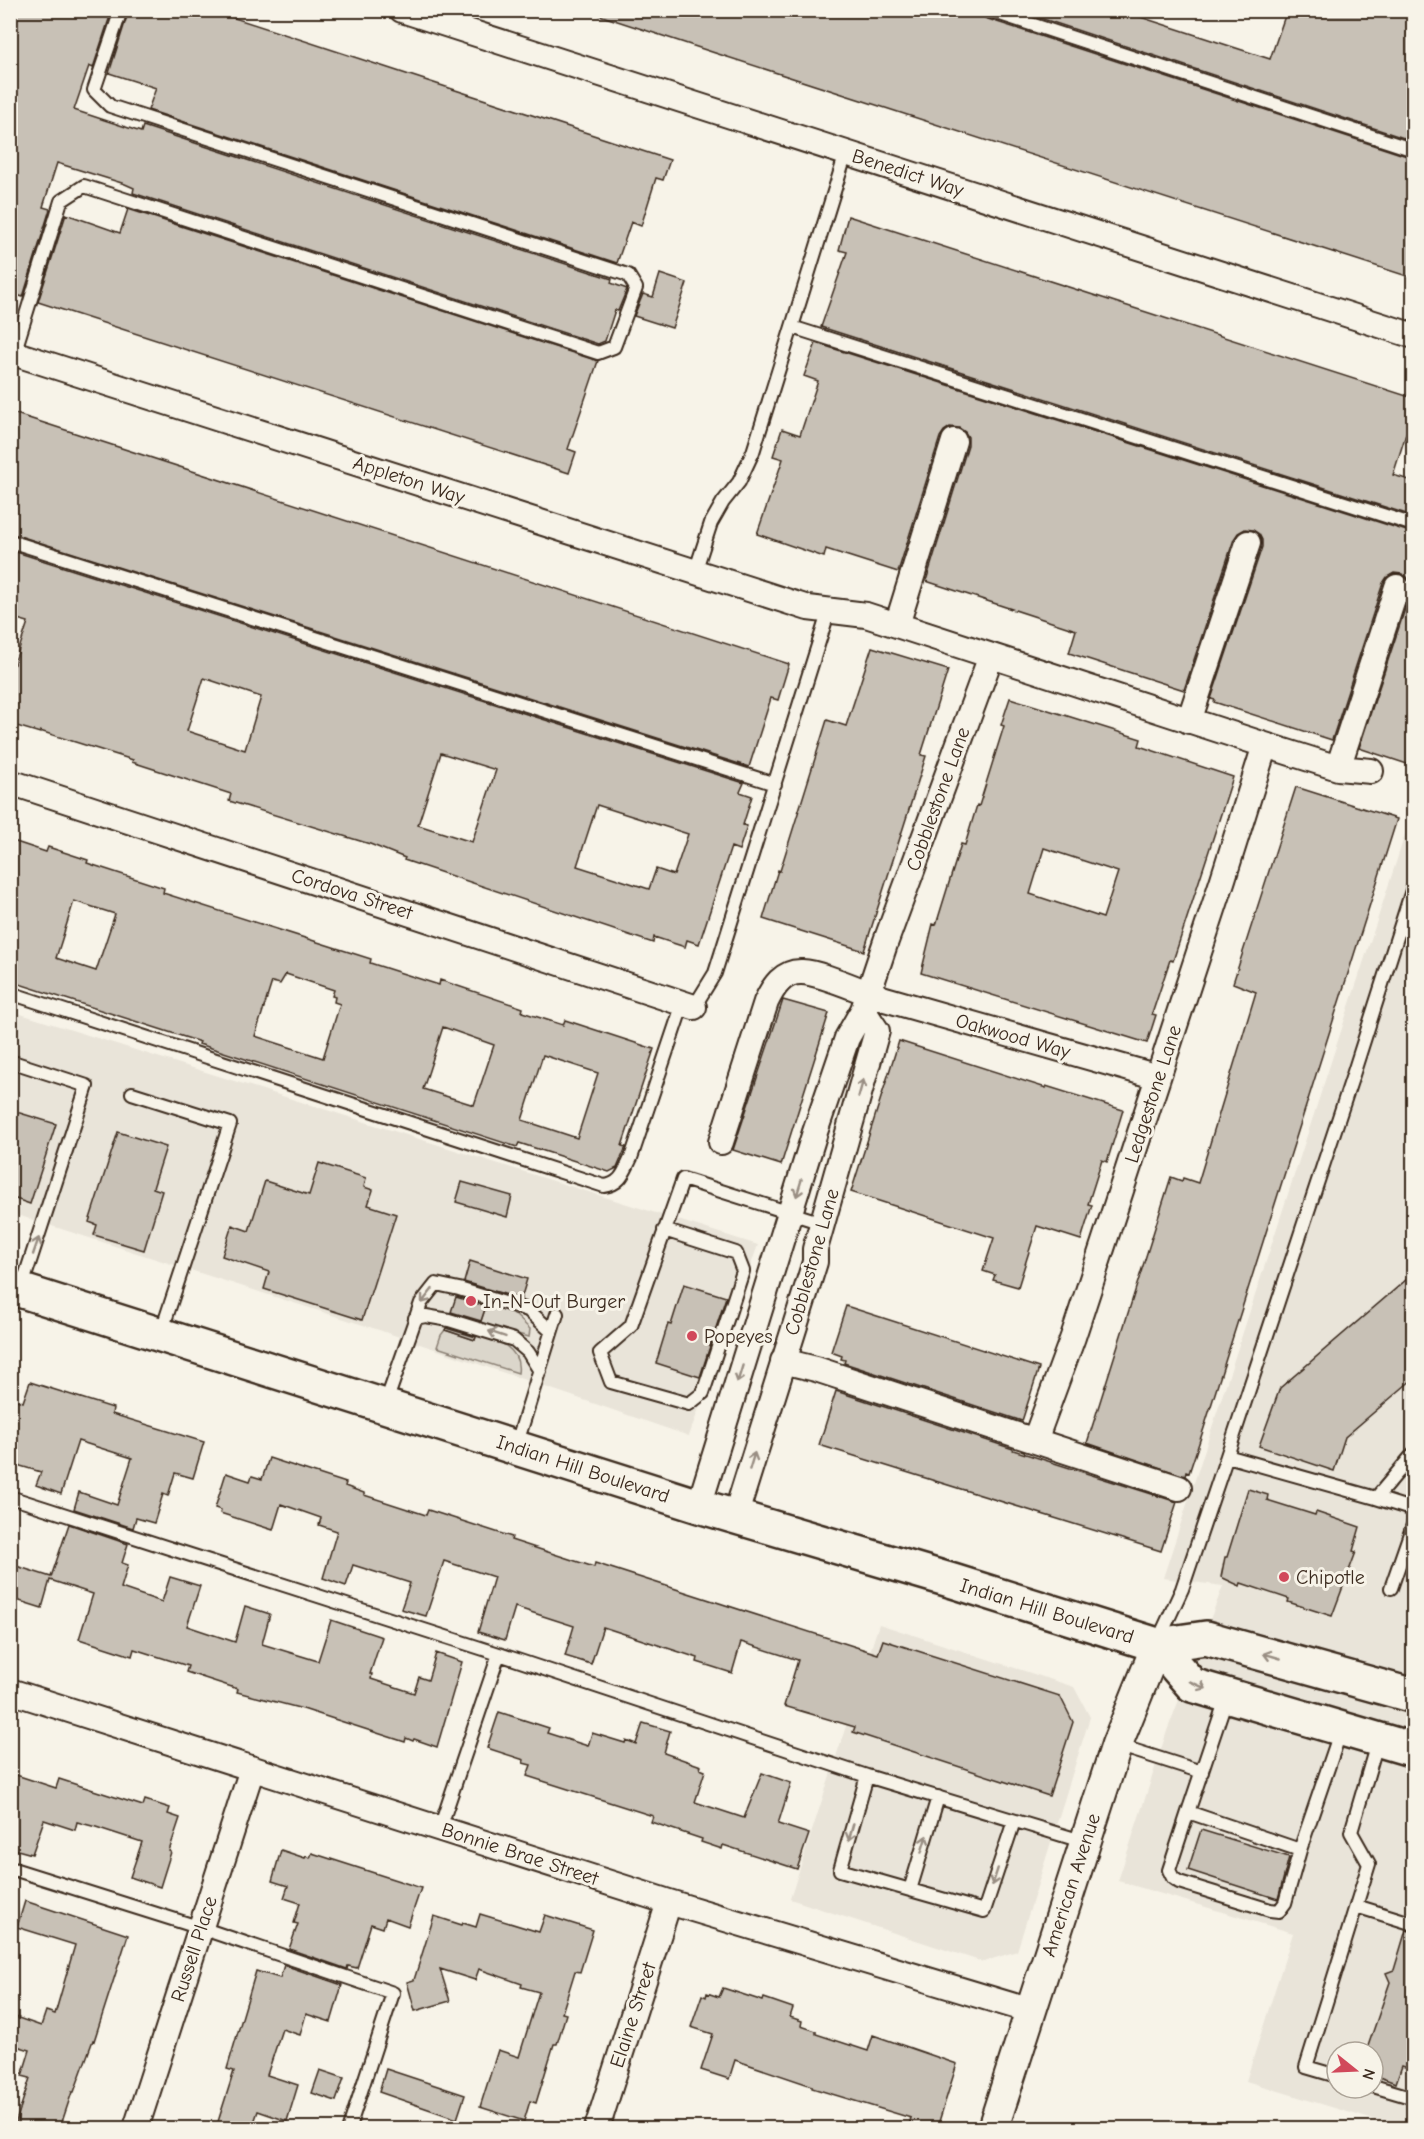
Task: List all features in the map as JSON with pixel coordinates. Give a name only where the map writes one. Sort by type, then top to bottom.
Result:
[{"type":"main road","name":"Indian Hill Boulevard","points":[[16,1288],[699,1506],[953,1581],[1157,1645]]},
{"type":"main road","points":[[1157,1645],[1206,1638],[1413,1696]]},
{"type":"main road","points":[[1157,1645],[1192,1685],[1413,1750]]},
{"type":"street","name":"Benedict Way","points":[[402,10],[1413,336]]},
{"type":"street","name":"Appleton Way","points":[[12,356],[695,572],[818,609],[866,615],[1338,768],[1371,771]]},
{"type":"street","points":[[897,625],[954,441]]},
{"type":"street","points":[[1189,721],[1248,543]]},
{"type":"street","points":[[1338,768],[1397,587]]},
{"type":"street","name":"Cobblestone Lane","points":[[699,1506],[847,1038],[866,1002],[894,918],[991,656]]},
{"type":"street","name":"Ledgestone Lane","points":[[1035,1440],[1073,1337],[1265,745]]},
{"type":"street","name":"Cordova Street","points":[[10,782],[688,1005]]},
{"type":"street","name":"Oakwood Way","points":[[722,1142],[766,1002],[777,983],[790,974],[800,972],[812,974],[866,1002],[1158,1077]]},
{"type":"street","name":"Cobblestone Lane","points":[[735,1517],[815,1262],[815,1249],[877,1031],[866,1002]]},
{"type":"street","points":[[783,1361],[816,1369],[1179,1488]]},
{"type":"street","name":"American Avenue","points":[[993,2128],[1117,1744],[1157,1645]]},
{"type":"street","name":"Bonnie Brae Street","points":[[10,1691],[669,1902],[1031,2012]]},
{"type":"street","name":"Russell Place","points":[[136,2128],[252,1768]]},
{"type":"street","name":"Elaine Street","points":[[597,2128],[669,1902]]},
{"type":"lane","points":[[12,356],[61,201],[84,186],[598,353],[614,347],[636,288],[628,275],[110,106],[94,90],[121,10]]},
{"type":"lane","points":[[988,10],[1413,150]]},
{"type":"lane","points":[[695,572],[714,517],[739,482],[750,460],[846,153]]},
{"type":"lane","points":[[792,327],[1413,525]]},
{"type":"lane","points":[[10,541],[775,784]]},
{"type":"lane","points":[[10,993],[604,1186],[611,1185],[619,1181],[631,1158],[688,1005],[716,973],[775,784],[818,609]]},
{"type":"lane","points":[[1157,1645],[1182,1589],[1227,1456],[1352,1078],[1413,884]]},
{"type":"lane","points":[[10,1060],[87,1086],[50,1203],[16,1288]]},
{"type":"lane","points":[[132,1093],[230,1124],[160,1334]]},
{"type":"lane","points":[[664,1230],[736,1252],[743,1271],[703,1393],[689,1404],[611,1382],[600,1353],[631,1326],[664,1230],[682,1179],[822,1223]]},
{"type":"lane","points":[[385,1406],[415,1318],[421,1304],[436,1284],[459,1288],[528,1310],[551,1331]]},
{"type":"lane","points":[[516,1447],[557,1314]]},
{"type":"lane","points":[[415,1318],[426,1316],[448,1320],[514,1340],[528,1352],[540,1371]]},
{"type":"lane","points":[[1376,1498],[1413,1453]]},
{"type":"lane","points":[[1227,1456],[1413,1510]]},
{"type":"lane","points":[[10,1497],[499,1654],[867,1776],[1085,1842]]},
{"type":"lane","points":[[1391,1588],[1413,1522]]},
{"type":"lane","points":[[440,1828],[499,1654]]},
{"type":"lane","points":[[1228,1695],[1169,1870],[1173,1878],[1179,1882],[1270,1910],[1279,1911],[1285,1903],[1300,1850],[1341,1728]]},
{"type":"lane","points":[[1325,2073],[1306,2067],[1369,1864],[1351,1832],[1379,1739]]},
{"type":"lane","points":[[1117,1744],[1202,1772]]},
{"type":"lane","points":[[867,1776],[840,1870],[984,1911],[1014,1821]]},
{"type":"lane","points":[[910,1890],[938,1797]]},
{"type":"lane","points":[[1188,1812],[1300,1850]]},
{"type":"lane","points":[[10,1868],[201,1928],[393,1993],[349,2128]]},
{"type":"lane","points":[[1356,1906],[1413,1924]]},
{"type":"lane","points":[[1385,2090],[1413,2098]]},
{"type":"shaded area","points":[[1413,810],[1413,2128],[1400,2128],[1246,2081],[1293,1933],[1118,1881],[1167,1731],[1223,1586],[1163,1578]]},
{"type":"shaded area","points":[[11,1011],[758,1245],[689,1436],[379,1330],[11,1213]]},
{"type":"shaded area","points":[[487,1304],[512,1312],[530,1329],[529,1337],[480,1324]]},
{"type":"shaded area","points":[[445,1330],[475,1340],[477,1334],[500,1342],[516,1357],[518,1373],[437,1347]]},
{"type":"shaded area","points":[[879,1624],[1074,1687],[1090,1717],[1017,1951],[983,1962],[790,1899]]},
{"type":"building","points":[[10,10],[112,10],[93,68],[89,66],[74,110],[141,132],[143,126],[612,279],[611,283],[627,289],[618,311],[615,310],[605,341],[598,344],[133,193],[134,188],[125,184],[57,163],[43,207],[50,209],[23,297],[10,293]]},
{"type":"building","points":[[129,10],[210,10],[670,160],[663,180],[656,178],[641,226],[631,222],[617,263],[148,110],[156,88],[109,73]]},
{"type":"building","points":[[600,10],[980,10],[985,18],[1413,158],[1413,278],[599,15]]},
{"type":"building","points":[[1016,10],[1119,10],[1270,59],[1287,10],[1413,10],[1413,141]]},
{"type":"building","points":[[128,209],[598,361],[568,449],[576,452],[569,473],[38,302],[66,214],[120,233]]},
{"type":"building","points":[[848,216],[1413,398],[1413,412],[1393,475],[1413,481],[1413,516],[821,327],[847,252],[839,250]]},
{"type":"building","points":[[660,274],[687,283],[672,328],[634,316],[643,294],[653,297]]},
{"type":"building","points":[[816,343],[1413,533],[1413,766],[1359,748],[1411,591],[1411,584],[1402,574],[1394,573],[1383,583],[1332,740],[1214,702],[1215,700],[1211,699],[1262,547],[1259,534],[1253,530],[1245,529],[1234,539],[1184,690],[1069,653],[1076,630],[926,581],[968,445],[968,437],[959,428],[950,427],[940,437],[898,572],[826,549],[824,557],[757,534],[783,459],[773,456],[782,429],[800,435],[818,381],[804,376]]},
{"type":"building","points":[[10,412],[789,664],[778,700],[771,698],[749,767],[10,533]]},
{"type":"building","points":[[10,550],[744,783],[740,792],[752,796],[743,825],[747,826],[739,850],[731,847],[699,944],[687,940],[685,947],[654,937],[653,943],[404,860],[405,858],[370,844],[229,801],[231,794],[132,762],[133,760],[10,724],[10,676],[28,622],[10,617]],"holes":[[[204,678],[261,697],[245,750],[187,731]],[[441,753],[496,770],[472,842],[418,825]],[[597,805],[688,834],[674,875],[656,869],[649,889],[577,866]]]},
{"type":"building","points":[[872,647],[948,670],[921,755],[926,756],[864,951],[763,919],[827,720],[846,726]]},
{"type":"building","points":[[1010,698],[1141,739],[1139,746],[1233,777],[1173,961],[1170,960],[1152,1014],[1156,1015],[1147,1043],[921,973],[933,924],[936,925],[961,844],[965,845],[977,805],[979,806],[1004,726],[1001,725]],"holes":[[[1044,848],[1118,872],[1103,918],[1030,894]]]},
{"type":"building","points":[[1296,787],[1397,819],[1204,1428],[1189,1473],[1186,1472],[1185,1476],[1087,1443],[1171,1177],[1198,1183],[1256,992],[1233,983]]},
{"type":"building","points":[[10,840],[46,852],[48,847],[88,860],[87,863],[164,888],[163,893],[371,959],[370,963],[439,985],[440,980],[523,1008],[522,1012],[563,1025],[565,1020],[654,1049],[622,1146],[626,1147],[617,1168],[609,1172],[519,1143],[517,1147],[10,981]],"holes":[[[74,901],[115,914],[96,971],[56,958]],[[286,974],[334,990],[332,996],[335,997],[334,1002],[340,1004],[323,1058],[255,1036],[272,982],[280,984]],[[443,1027],[494,1045],[474,1105],[423,1089]],[[543,1055],[598,1073],[577,1138],[522,1120]]]},
{"type":"building","points":[[783,1000],[829,1013],[781,1165],[733,1150]]},
{"type":"building","points":[[899,1041],[1123,1110],[1107,1162],[1102,1160],[1088,1204],[1092,1205],[1081,1240],[1037,1226],[1018,1287],[993,1280],[995,1275],[983,1271],[994,1238],[851,1192]]},
{"type":"building","points":[[10,1110],[56,1124],[30,1204],[10,1197]]},
{"type":"building","points":[[118,1132],[166,1147],[153,1188],[162,1191],[144,1250],[94,1235],[97,1225],[89,1222]]},
{"type":"building","points":[[319,1163],[366,1178],[364,1187],[373,1190],[368,1205],[396,1214],[362,1320],[264,1289],[269,1272],[222,1256],[232,1225],[249,1231],[265,1181],[309,1195]]},
{"type":"building","points":[[462,1182],[512,1196],[507,1217],[456,1202]]},
{"type":"building","points":[[470,1261],[527,1279],[521,1299],[464,1282]]},
{"type":"building","points":[[1413,1274],[1413,1379],[1345,1437],[1334,1471],[1259,1446],[1280,1388]]},
{"type":"building","points":[[684,1284],[726,1297],[700,1377],[656,1363]]},
{"type":"building","points":[[456,1297],[486,1306],[481,1321],[451,1312]]},
{"type":"building","points":[[846,1306],[1039,1368],[1022,1421],[844,1363],[842,1356],[831,1352]]},
{"type":"building","points":[[446,1328],[476,1337],[475,1340],[445,1330]]},
{"type":"building","points":[[30,1382],[113,1408],[112,1414],[204,1442],[193,1478],[175,1473],[168,1496],[163,1494],[154,1523],[136,1518],[133,1528],[74,1509],[79,1492],[117,1505],[132,1458],[78,1441],[61,1494],[36,1485],[41,1472],[10,1463],[10,1398],[23,1402]]},
{"type":"building","points":[[836,1391],[1177,1502],[1161,1551],[819,1445]]},
{"type":"building","points":[[269,1458],[346,1483],[345,1486],[364,1493],[364,1495],[426,1515],[428,1510],[594,1567],[595,1563],[878,1654],[883,1640],[1060,1696],[1073,1722],[1049,1796],[853,1732],[855,1727],[784,1706],[798,1660],[741,1642],[732,1673],[697,1662],[698,1658],[603,1627],[591,1664],[565,1656],[574,1626],[515,1607],[505,1640],[478,1632],[494,1577],[444,1561],[426,1616],[401,1609],[410,1583],[353,1565],[346,1586],[323,1578],[337,1531],[319,1525],[321,1518],[281,1504],[273,1530],[220,1513],[221,1510],[215,1508],[226,1473],[250,1481],[252,1476],[262,1479]]},
{"type":"building","points":[[1248,1489],[1268,1495],[1267,1500],[1315,1515],[1316,1512],[1360,1527],[1353,1551],[1356,1552],[1332,1616],[1288,1602],[1289,1599],[1241,1583],[1240,1586],[1221,1577],[1225,1557],[1227,1557]]},
{"type":"building","points":[[69,1524],[128,1544],[122,1563],[128,1565],[121,1588],[162,1602],[170,1577],[200,1586],[187,1626],[235,1642],[245,1606],[270,1614],[262,1644],[318,1661],[331,1620],[382,1637],[370,1674],[372,1674],[371,1679],[414,1693],[419,1677],[428,1680],[436,1653],[462,1662],[437,1747],[414,1739],[413,1741],[406,1738],[405,1742],[303,1709],[237,1692],[238,1689],[186,1672],[188,1666],[134,1649],[132,1656],[79,1639],[93,1594],[50,1580],[42,1608],[10,1598],[10,1564],[51,1577]]},
{"type":"building","points":[[499,1712],[549,1728],[547,1733],[588,1746],[592,1733],[636,1744],[643,1723],[670,1731],[664,1753],[701,1766],[700,1769],[705,1771],[695,1802],[744,1818],[762,1773],[791,1783],[778,1824],[809,1834],[797,1869],[723,1845],[722,1849],[701,1842],[702,1839],[651,1822],[653,1816],[527,1776],[531,1765],[523,1763],[524,1760],[487,1748]]},
{"type":"building","points":[[10,1773],[56,1788],[59,1779],[143,1806],[145,1800],[170,1808],[168,1814],[180,1818],[160,1887],[130,1877],[142,1842],[77,1822],[75,1830],[44,1820],[32,1854],[10,1848]]},
{"type":"building","points":[[1201,1830],[1289,1857],[1278,1899],[1188,1870]]},
{"type":"building","points":[[281,1850],[305,1858],[306,1856],[310,1858],[312,1853],[421,1888],[408,1926],[386,1918],[383,1928],[371,1924],[357,1968],[348,1966],[347,1969],[289,1949],[298,1924],[294,1923],[300,1903],[284,1898],[288,1886],[272,1881]]},
{"type":"building","points":[[25,1901],[128,1935],[94,2041],[74,2092],[72,2092],[60,2128],[14,2128],[30,2078],[22,2076],[30,2050],[10,2044],[10,2015],[41,2026],[46,2011],[55,2014],[75,1945],[17,1927]]},
{"type":"building","points":[[480,1914],[539,1932],[545,1915],[593,1930],[580,1972],[575,1971],[562,2013],[566,2014],[536,2103],[530,2101],[524,2121],[480,2107],[498,2050],[519,2057],[539,1992],[479,1969],[475,1980],[440,1969],[450,2001],[415,2011],[407,1982],[414,1980],[434,1916],[476,1927]]},
{"type":"building","points":[[1406,1930],[1413,1932],[1413,2070],[1402,2066],[1396,2083],[1385,2079],[1385,2040],[1370,2040],[1390,1982],[1386,1973],[1394,1970]]},
{"type":"building","points":[[284,1965],[342,1985],[331,2022],[306,2014],[300,2035],[282,2029],[267,2075],[298,2085],[287,2121],[258,2111],[252,2128],[216,2128],[234,2071],[227,2069],[256,1971],[280,1978]]},
{"type":"building","points":[[723,1988],[793,2008],[790,2017],[802,2021],[801,2026],[816,2031],[816,2034],[868,2051],[873,2035],[957,2064],[937,2128],[908,2128],[911,2118],[812,2088],[812,2086],[735,2060],[729,2079],[701,2070],[713,2034],[691,2027],[702,1995],[706,1997],[707,1993],[719,1997]]},
{"type":"building","points":[[386,2069],[465,2095],[457,2119],[379,2092]]},
{"type":"building","points":[[320,2070],[344,2078],[336,2101],[312,2093]]},
{"type":"place","name":"In-N-Out Burger","points":[[471,1301]]},
{"type":"place","name":"Popeyes","points":[[692,1336]]},
{"type":"place","name":"Chipotle","points":[[1284,1577]]}]
